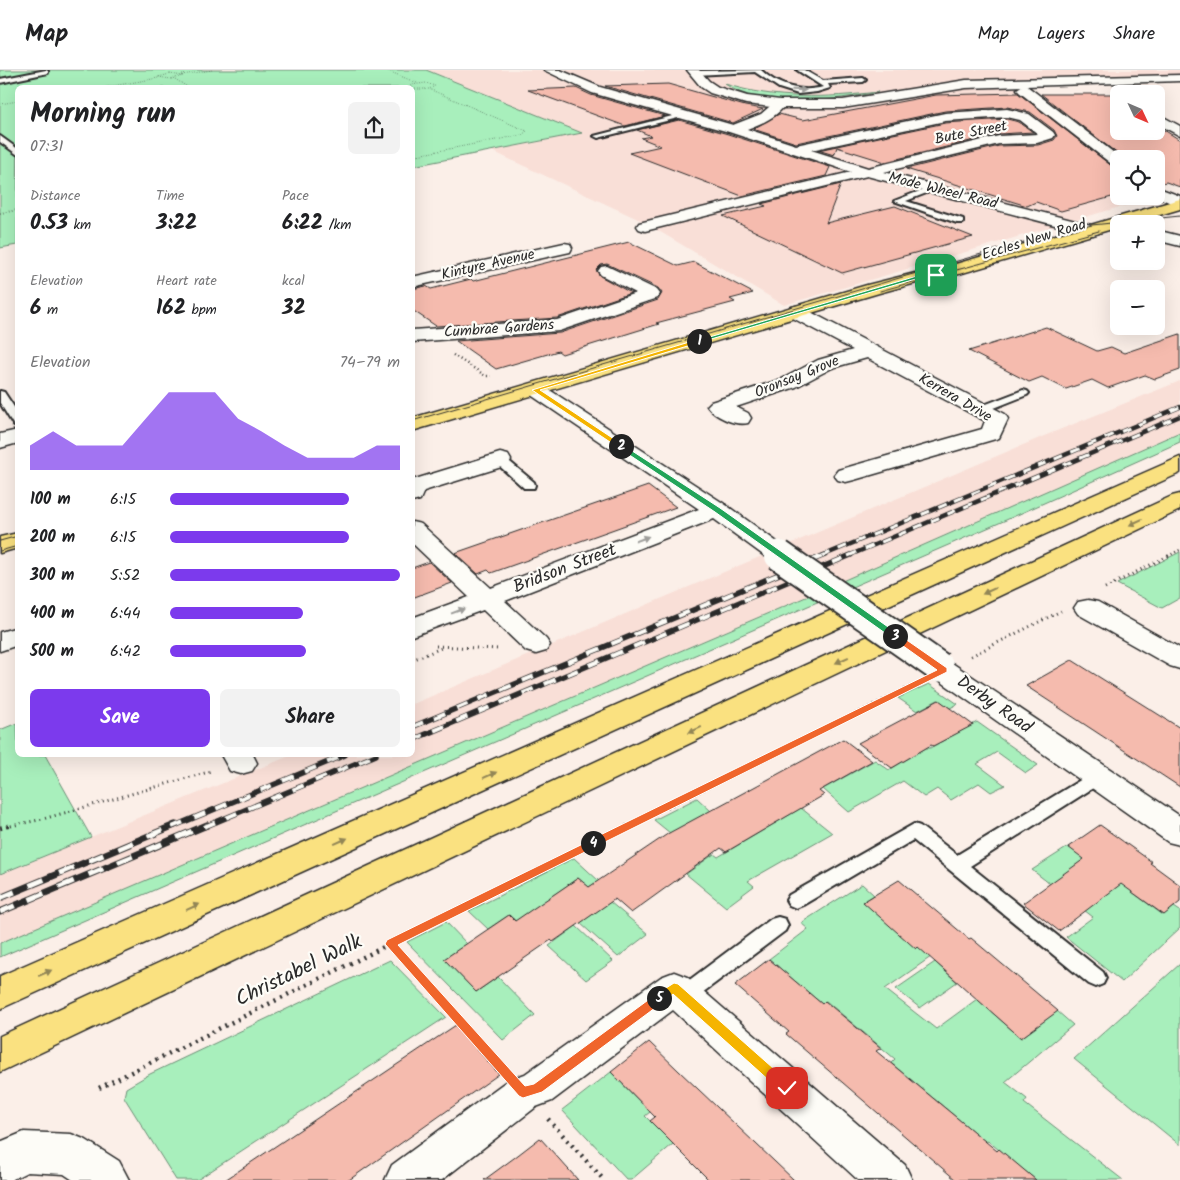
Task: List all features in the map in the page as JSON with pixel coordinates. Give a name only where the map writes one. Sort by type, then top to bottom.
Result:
[{"type":"main road","name":"Eccles New Road","points":[[415,424],[796,312],[919,277],[936,275],[1178,201]]},
{"type":"main road","points":[[0,993],[1180,464]]},
{"type":"main road","points":[[0,1055],[1180,501]]},
{"type":"main road","points":[[0,545],[15,541]]},
{"type":"street","name":"Mode Wheel Road","points":[[550,70],[596,90],[734,129],[870,173],[933,189],[1102,225]]},
{"type":"street","points":[[1008,70],[1023,85],[1110,155]]},
{"type":"street","points":[[694,71],[705,84],[726,94],[746,100],[780,104],[843,104],[952,85],[1023,85],[1180,78]]},
{"type":"street","points":[[734,129],[766,116],[780,104]]},
{"type":"street","name":"Bute Street","points":[[645,226],[870,173],[999,140],[1037,139],[1048,135],[1024,117],[1007,113],[945,117],[795,149]]},
{"type":"street","points":[[1165,123],[1180,132]]},
{"type":"street","points":[[1165,195],[1178,201]]},
{"type":"street","name":"Kintyre Avenue","points":[[415,281],[564,248]]},
{"type":"street","name":"Cumbrae Gardens","points":[[415,336],[559,325],[651,294],[607,271]]},
{"type":"street","name":"Kerrera Drive","points":[[796,312],[997,419],[991,433],[846,476]]},
{"type":"street","name":"Oronsay Grove","points":[[740,418],[718,406],[790,383],[825,364],[870,351]]},
{"type":"street","name":"Derby Road","points":[[535,390],[718,510],[775,552],[1180,833]]},
{"type":"street","points":[[0,441],[15,437]]},
{"type":"street","points":[[415,486],[500,460]]},
{"type":"street","name":"Bridson Street","points":[[421,637],[488,599],[718,510]]},
{"type":"street","points":[[415,532],[536,645]]},
{"type":"street","points":[[1088,608],[1180,660]]},
{"type":"street","points":[[0,642],[15,636]]},
{"type":"street","points":[[407,1180],[523,1093],[538,1088],[674,988],[890,1180]]},
{"type":"street","points":[[0,1164],[24,1152],[71,1154],[107,1180]]},
{"type":"lane","points":[[29,70],[46,72]]},
{"type":"lane","points":[[694,71],[757,70],[783,89],[811,91],[828,87],[800,70]]},
{"type":"lane","points":[[0,82],[55,71]]},
{"type":"lane","points":[[821,83],[863,80]]},
{"type":"lane","points":[[598,136],[684,115]]},
{"type":"lane","points":[[0,138],[15,150]]},
{"type":"lane","points":[[933,189],[898,201],[960,221]]},
{"type":"lane","points":[[980,410],[1023,393]]},
{"type":"lane","points":[[0,394],[15,418]]},
{"type":"lane","points":[[500,460],[529,485]]},
{"type":"lane","points":[[956,865],[1098,777]]},
{"type":"lane","points":[[796,900],[914,831],[1096,978]]},
{"type":"lane","points":[[683,996],[778,925]]},
{"type":"path","points":[[158,78],[158,76],[166,74],[182,75],[212,70]]},
{"type":"path","points":[[386,70],[418,84],[435,85],[429,89]]},
{"type":"path","points":[[118,85],[158,78],[175,79],[182,75]]},
{"type":"path","points":[[175,79],[184,85]]},
{"type":"path","points":[[415,89],[429,89],[524,130],[526,133],[415,155]]},
{"type":"path","points":[[0,104],[15,102]]},
{"type":"path","points":[[0,213],[15,210]]},
{"type":"path","points":[[421,637],[446,647],[525,650],[536,645]]},
{"type":"path","points":[[415,659],[446,647]]},
{"type":"path","name":"Christabel Walk","points":[[99,1088],[941,668]]},
{"type":"path","points":[[0,828],[42,819],[239,759]]},
{"type":"path","points":[[390,944],[523,1093],[604,1180]]},
{"type":"shaded area","points":[[426,70],[1180,70],[1180,81],[1013,86],[1110,167],[1110,205],[1126,205],[784,305],[640,220],[492,151],[581,133]]},
{"type":"shaded area","points":[[1180,381],[1180,432],[806,597],[0,943],[0,874],[287,757],[415,757],[415,703],[1049,434]]},
{"type":"green space","points":[[0,70],[426,70],[582,133],[415,166],[415,85],[15,85],[15,245],[0,248]]},
{"type":"green space","points":[[725,84],[763,93],[801,96],[839,96],[878,92],[821,100],[778,100],[740,92]]},
{"type":"green space","points":[[1180,432],[1180,442],[1006,520],[0,957],[0,943],[806,597]]},
{"type":"green space","points":[[1180,552],[1180,598],[1162,608],[1117,584]]},
{"type":"green space","points":[[929,684],[958,704],[950,708],[938,700],[917,711],[898,698]]},
{"type":"green space","points":[[977,722],[1038,765],[1026,773],[997,752],[977,764],[1005,785],[991,792],[979,783],[951,800],[937,789],[924,797],[903,781],[849,812],[823,789],[875,760],[889,770],[926,748],[930,748]]},
{"type":"green space","points":[[15,724],[15,757],[46,757],[91,837],[0,874],[0,730]]},
{"type":"green space","points":[[697,798],[711,811],[681,842],[654,820]]},
{"type":"green space","points":[[801,808],[832,833],[748,881],[754,886],[726,907],[686,874],[714,854],[718,857]]},
{"type":"green space","points":[[1068,847],[1126,880],[1132,892],[1163,915],[1174,907],[1180,911],[1180,928],[1122,982],[1066,937],[1093,917],[1032,870]]},
{"type":"green space","points":[[574,858],[599,881],[589,887],[578,878],[516,921],[509,915],[488,929],[469,911]]},
{"type":"green space","points":[[862,884],[874,895],[863,902],[936,935],[948,945],[885,989],[936,1029],[977,999],[1021,1038],[1057,1011],[1073,1025],[1005,1082],[1027,1099],[1024,1103],[1123,1180],[1036,1180],[988,1141],[986,1142],[891,1063],[895,1059],[826,1001],[822,1004],[769,959],[808,929],[801,923]]},
{"type":"green space","points":[[610,902],[648,934],[618,957],[580,923]]},
{"type":"green space","points":[[446,922],[467,944],[444,959],[476,992],[498,977],[535,1015],[503,1040],[407,942]]},
{"type":"green space","points":[[576,926],[613,961],[586,980],[549,946]]},
{"type":"green space","points":[[390,960],[446,1017],[197,1180],[176,1180],[124,1097],[126,1088],[150,1074]]},
{"type":"green space","points":[[935,962],[957,982],[920,1008],[896,989]]},
{"type":"green space","points":[[1180,964],[1180,1145],[1074,1059]]},
{"type":"green space","points":[[611,1072],[640,1102],[660,1086],[670,1096],[645,1116],[673,1144],[631,1180],[627,1180],[562,1110]]},
{"type":"building","points":[[668,84],[745,106],[763,109],[733,123],[605,86]]},
{"type":"building","points":[[576,88],[591,95],[665,116],[625,126],[528,90]]},
{"type":"building","points":[[1018,93],[1110,165],[1110,197],[1061,211],[1036,202],[1027,206],[906,169],[999,146],[1038,145],[1054,140],[1057,136],[1054,130],[1030,112],[1007,107],[945,111],[796,143],[753,129],[779,114],[803,120],[936,95]]},
{"type":"building","points":[[1041,94],[1110,94],[1110,140],[1165,140],[1165,131],[1180,140],[1180,187],[1165,182],[1165,150],[1113,150]]},
{"type":"building","points":[[1007,119],[1019,122],[1033,132],[999,134],[885,162],[837,147],[834,155],[818,150],[945,123]]},
{"type":"building","points":[[679,120],[830,167],[826,176],[742,196],[629,153],[661,146],[641,138],[651,136],[637,130]]},
{"type":"building","points":[[841,184],[826,223],[895,206],[973,237],[842,273],[723,216],[766,206],[761,204]]},
{"type":"building","points":[[629,242],[678,266],[694,262],[753,293],[730,299],[735,302],[656,323],[659,324],[562,354],[558,351],[496,369],[456,341],[560,333],[658,300],[662,293],[658,288],[607,264],[601,265],[596,270],[600,276],[631,293],[557,318],[436,326],[415,312],[415,288],[426,286],[431,289],[471,279],[473,281]]},
{"type":"building","points":[[1046,327],[1097,351],[1111,347],[1124,353],[1180,334],[1180,370],[1155,379],[1145,375],[1108,388],[1092,380],[1066,389],[1042,377],[1029,382],[969,351]]},
{"type":"building","points":[[648,486],[676,507],[491,573],[488,570],[478,574],[455,553]]},
{"type":"building","points":[[429,562],[452,583],[415,597],[415,567]]},
{"type":"building","points":[[1072,660],[1180,728],[1180,787],[1026,686]]},
{"type":"building","points":[[939,700],[973,725],[933,746],[931,745],[892,768],[858,743]]},
{"type":"building","points":[[843,739],[872,761],[819,791],[824,795],[726,852],[721,848],[631,913],[615,899],[553,942],[551,940],[476,992],[444,959],[509,915],[515,921],[578,878],[589,887],[669,833]]},
{"type":"building","points":[[1100,825],[1152,862],[1150,863],[1180,885],[1180,902],[1164,915],[1121,884],[1059,931],[1023,903],[1084,859],[1068,847]]},
{"type":"building","points":[[899,880],[1058,1011],[1021,1038],[918,947],[916,949],[863,902]]},
{"type":"building","points":[[769,959],[822,1004],[825,1001],[881,1048],[876,1051],[997,1151],[999,1149],[1036,1180],[956,1180],[786,1034],[789,1032],[735,985]]},
{"type":"building","points":[[456,1025],[499,1074],[349,1180],[225,1180]]},
{"type":"building","points":[[649,1042],[794,1180],[709,1180],[650,1121],[655,1117],[611,1072]]},
{"type":"building","points":[[540,1138],[578,1180],[484,1180],[514,1158]]},
{"type":"tram line","points":[[415,420],[1012,245],[1092,225],[1180,216]]},
{"type":"tram line","points":[[880,291],[1099,231]]},
{"type":"tram line","points":[[0,541],[15,537]]},
{"type":"tram line","points":[[0,551],[15,547]]},
{"type":"railway","points":[[822,556],[1180,407]]},
{"type":"railway","points":[[848,556],[1180,416]]},
{"type":"railway","points":[[415,726],[825,555]]},
{"type":"railway","points":[[415,739],[851,555]]},
{"type":"railway","points":[[172,827],[340,757]]},
{"type":"railway","points":[[204,827],[371,757]]},
{"type":"railway","points":[[0,898],[175,825]]},
{"type":"railway","points":[[0,912],[207,825]]},
{"type":"route","points":[[787,1088],[674,988],[538,1088],[523,1093],[390,944],[944,670],[718,510],[535,390],[873,289],[919,277],[936,275]]}]
